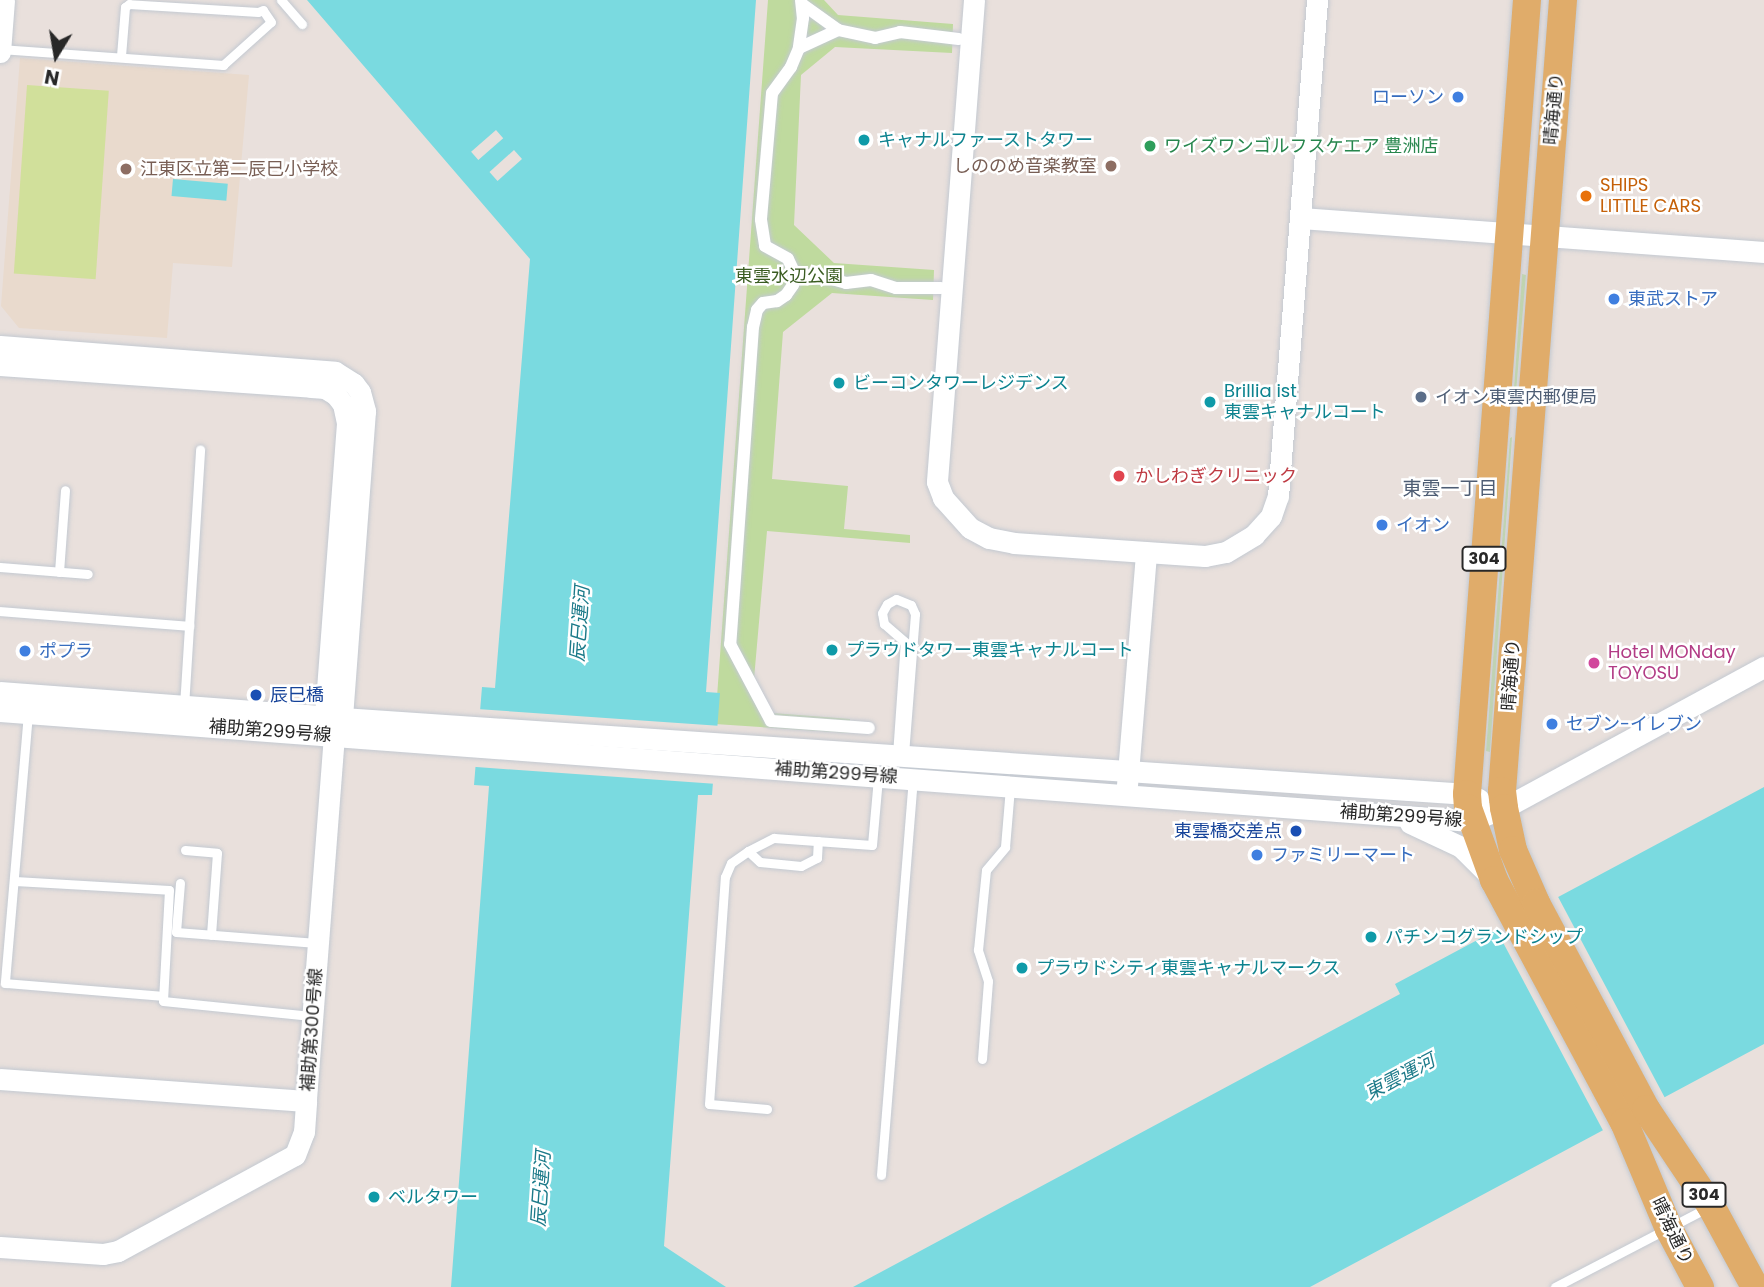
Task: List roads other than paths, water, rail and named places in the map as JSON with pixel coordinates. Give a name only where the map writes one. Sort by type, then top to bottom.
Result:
[{"type":"main road","name":"晴海通り","points":[[1525,909],[1494,880],[1469,808],[1508,233],[1527,0]]},
{"type":"main road","name":"晴海通り","points":[[1563,0],[1502,791],[1525,909],[1635,1115],[1669,1229],[1700,1287]]},
{"type":"main road","name":"晴海通り","points":[[1635,1115],[1711,1206],[1755,1287]]},
{"type":"street","points":[[0,50],[4,0]]},
{"type":"street","points":[[974,0],[937,482],[943,498],[970,528],[989,538],[1014,543],[1205,556],[1226,552],[1254,536],[1270,516],[1278,496],[1317,0]]},
{"type":"street","points":[[801,2],[838,30],[875,38],[900,32],[959,39]]},
{"type":"street","points":[[801,2],[799,48],[791,67],[772,93],[761,220],[765,246],[788,259],[795,274],[786,295],[777,301],[764,303],[757,310],[752,327],[730,644],[771,721],[869,728]]},
{"type":"street","points":[[799,48],[838,30]]},
{"type":"street","points":[[1301,218],[1764,252]]},
{"type":"street","points":[[795,274],[825,277],[846,284],[871,280],[896,288],[941,288]]},
{"type":"street","points":[[0,346],[319,369],[335,372],[354,384],[363,401],[365,424],[334,724]]},
{"type":"street","points":[[0,365],[325,388],[336,395],[343,404],[347,422],[334,724]]},
{"type":"street","points":[[1126,796],[1146,553]]},
{"type":"street","name":"補助第299号線","points":[[755,756],[879,776],[1374,814],[1504,808],[1764,667]]},
{"type":"street","name":"補助第299号線","points":[[0,692],[184,706],[444,734],[755,756],[900,756],[1128,771],[1469,808]]},
{"type":"street","name":"補助第299号線","points":[[0,711],[334,724]]},
{"type":"street","name":"補助第300号線","points":[[0,1079],[306,1101],[334,724]]},
{"type":"street","points":[[1374,814],[1427,829],[1447,838],[1472,855],[1494,880]]},
{"type":"street","points":[[0,1247],[103,1254],[118,1251],[295,1155],[304,1132],[306,1101]]},
{"type":"lane","points":[[281,0],[302,24]]},
{"type":"lane","points":[[0,50],[121,56],[223,65],[271,22],[263,10],[258,12],[129,4],[125,7],[121,56]]},
{"type":"lane","points":[[184,706],[200,449]]},
{"type":"lane","points":[[59,572],[65,490]]},
{"type":"lane","points":[[0,567],[88,574]]},
{"type":"lane","points":[[896,599],[911,605],[915,614],[900,756],[905,642],[884,624],[882,613],[887,604],[896,599]]},
{"type":"lane","points":[[0,611],[189,626]]},
{"type":"lane","points":[[27,713],[5,983],[162,996]]},
{"type":"lane","points":[[767,1109],[709,1104],[725,877],[731,863],[748,850],[774,838],[872,845],[879,776]]},
{"type":"lane","points":[[881,1175],[913,779]]},
{"type":"lane","points":[[982,1059],[988,981],[978,950],[986,870],[1005,847],[1010,787]]},
{"type":"lane","points":[[748,850],[760,862],[802,866],[817,858],[818,841]]},
{"type":"lane","points":[[185,850],[217,853],[211,935]]},
{"type":"lane","points":[[15,881],[169,890],[162,996],[167,1003],[313,1016]]},
{"type":"lane","points":[[180,883],[176,932],[318,943]]},
{"type":"lane","points":[[1555,1287],[1711,1206]]},
{"type":"water","name":"辰巳運河","points":[[307,0],[756,0],[706,692],[720,693],[712,795],[698,795],[664,1246],[726,1287],[451,1287],[489,786],[474,785],[482,687],[495,688],[530,259]]},
{"type":"water","points":[[173,179],[228,184],[226,201],[172,196]]},
{"type":"water","name":"東雲運河","points":[[1764,787],[1764,1044],[1310,1287],[853,1287],[1400,994],[1395,984]]},
{"type":"place","name":"ローソン","points":[[1458,97]]},
{"type":"place","name":"キャナルファーストタワー","points":[[864,140]]},
{"type":"place","name":"ワイズワンゴルフスケエア 豊洲店","points":[[1150,146]]},
{"type":"place","name":"しののめ音楽教室","points":[[1111,166]]},
{"type":"place","name":"江東区立第二辰巳小学校","points":[[126,169]]},
{"type":"place","name":"SHIPS LITTLE CARS","points":[[1586,196]]},
{"type":"place","name":"東武ストア","points":[[1614,299]]},
{"type":"place","name":"ビーコンタワーレジデンス","points":[[839,383]]},
{"type":"place","name":"イオン東雲内郵便局","points":[[1421,397]]},
{"type":"place","name":"Brillia ist 東雲キャナルコート","points":[[1210,402]]},
{"type":"place","name":"かしわぎクリニック","points":[[1119,476]]},
{"type":"place","name":"イオン","points":[[1382,525]]},
{"type":"place","name":"プラウドタワー東雲キャナルコート","points":[[832,650]]},
{"type":"place","name":"ポプラ","points":[[25,651]]},
{"type":"place","name":"Hotel MONday TOYOSU","points":[[1594,663]]},
{"type":"place","name":"辰巳橋","points":[[256,695]]},
{"type":"place","name":"セブン-イレブン","points":[[1552,724]]},
{"type":"place","name":"東雲橋交差点","points":[[1296,831]]},
{"type":"place","name":"ファミリーマート","points":[[1257,855]]},
{"type":"place","name":"パチンコグランドシップ","points":[[1371,937]]},
{"type":"place","name":"プラウドシティ東雲キャナルマークス","points":[[1022,968]]},
{"type":"place","name":"ベルタワー","points":[[374,1197]]},
{"type":"district","name":"東雲一丁目","points":[[1450,489]]},
{"type":"park label","name":"東雲水辺公園","points":[[789,276]]}]
